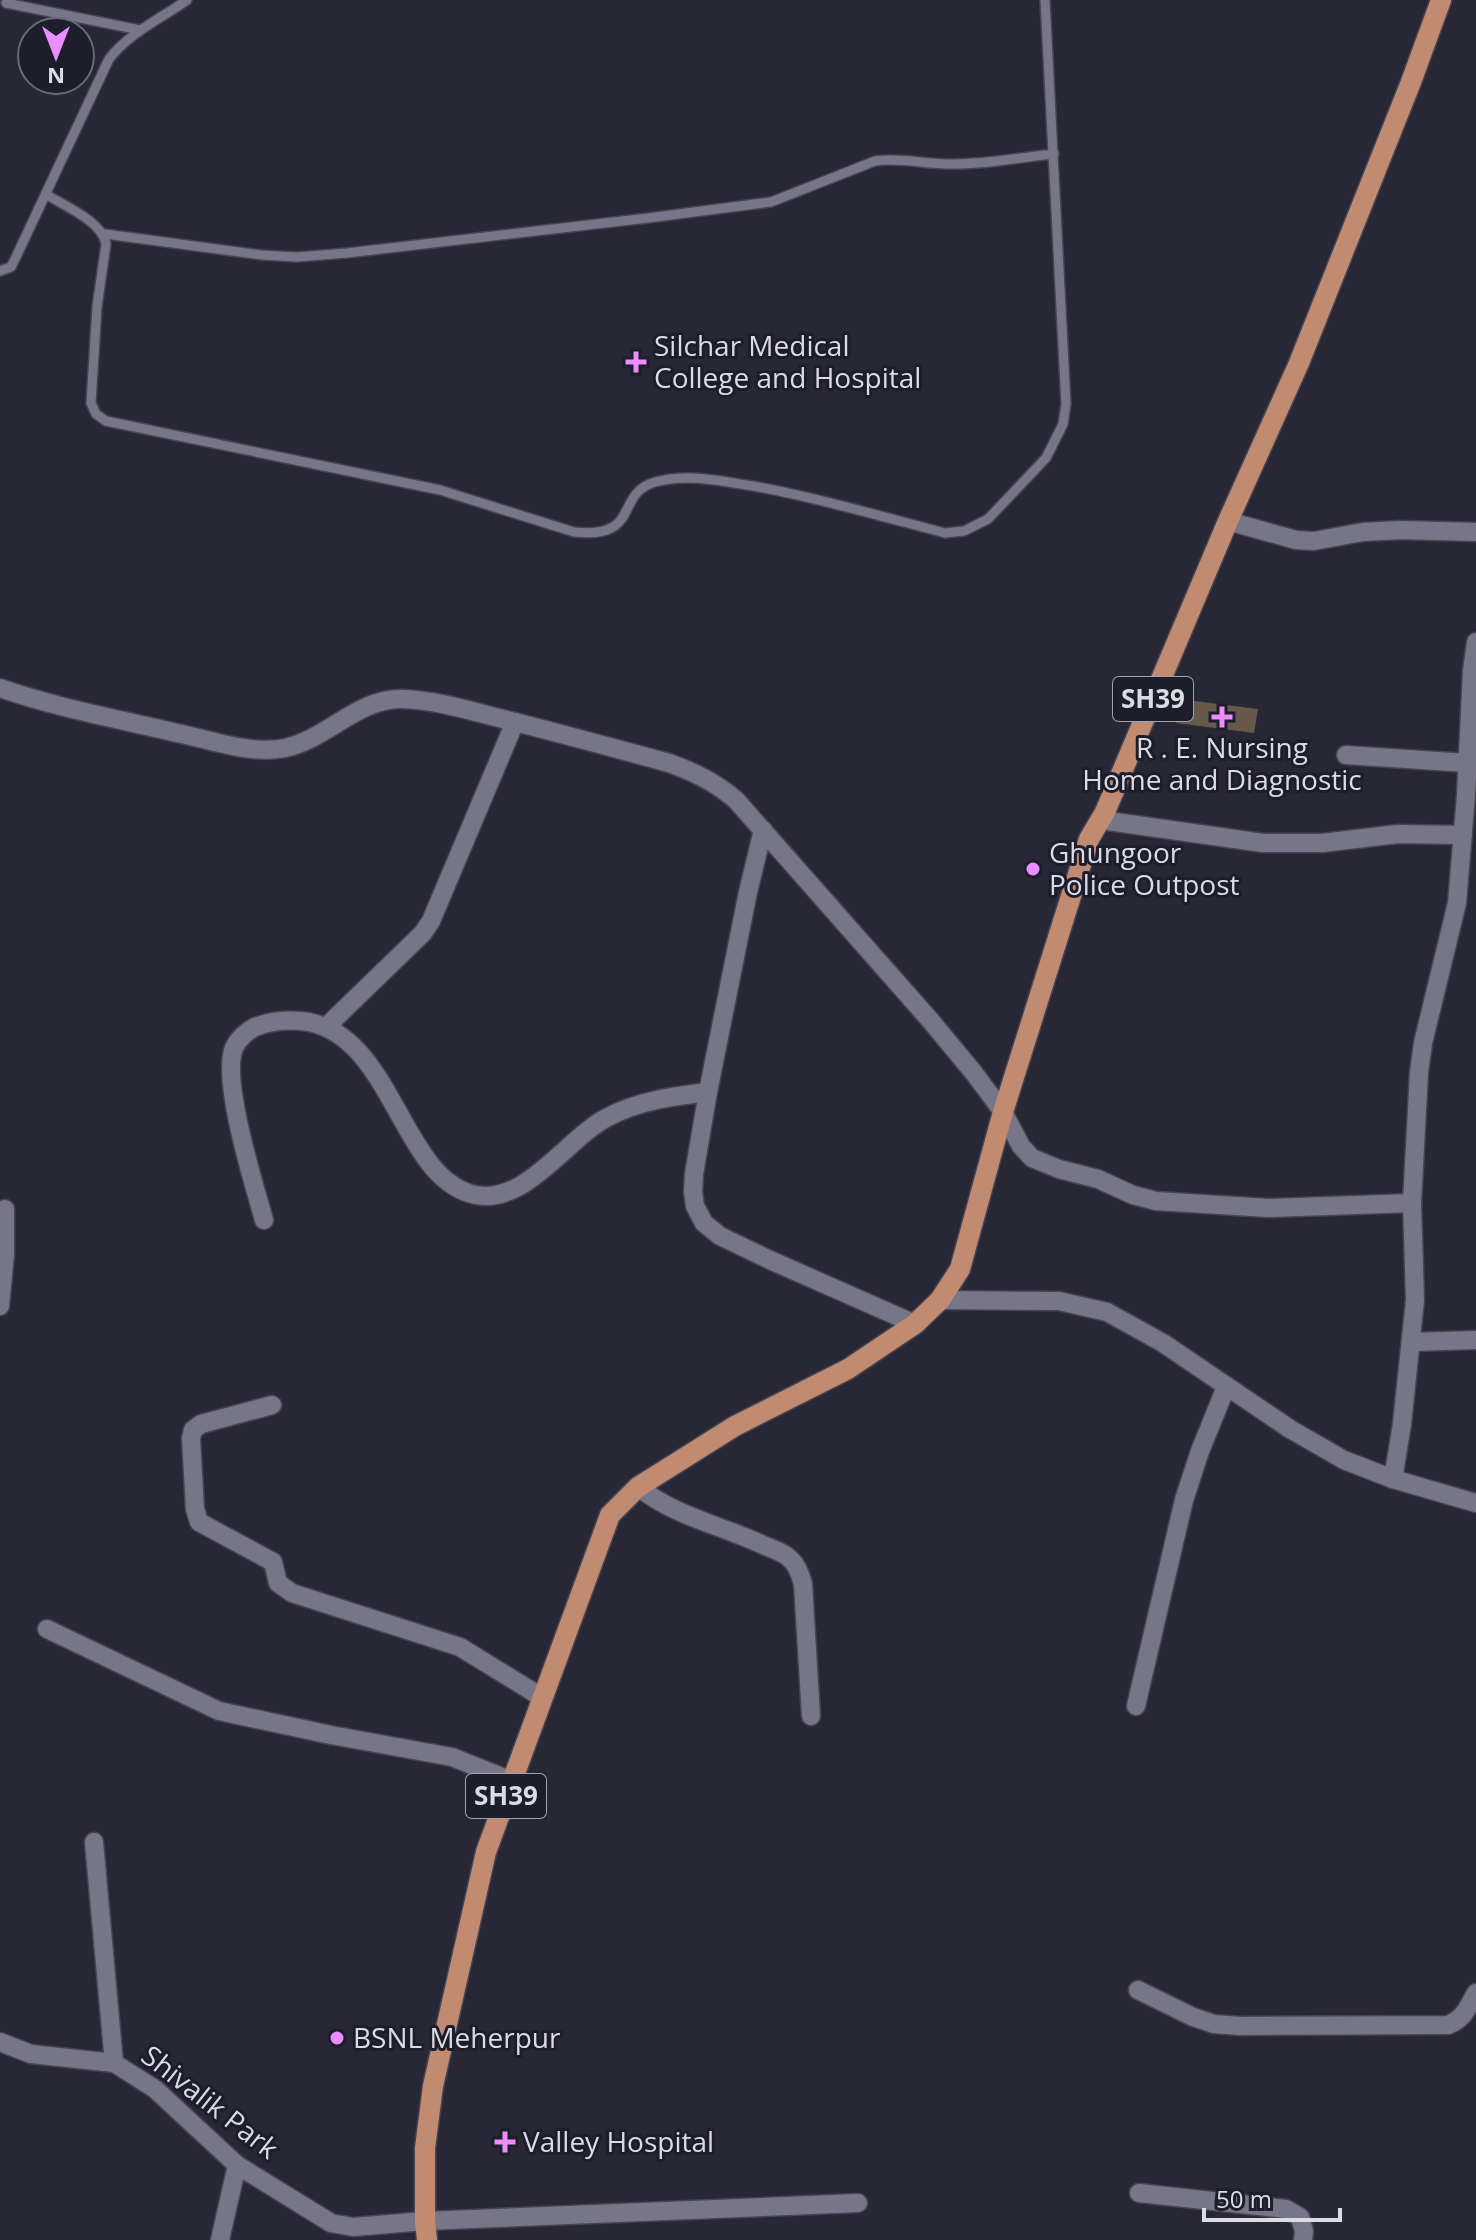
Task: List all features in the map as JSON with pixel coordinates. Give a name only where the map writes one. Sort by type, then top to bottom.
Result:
[{"type":"main road","name":"SH39","points":[[426,2231],[425,2148],[433,2086],[486,1852],[610,1515],[638,1487],[735,1426],[848,1369],[915,1324],[940,1300],[960,1269],[1003,1112],[1089,839],[1101,820],[1299,363],[1441,0]]},
{"type":"street","points":[[1228,521],[1296,540],[1314,541],[1363,532],[1476,532]]},
{"type":"street","points":[[1393,1479],[1402,1424],[1416,1273],[1412,1203],[1423,1043],[1467,903],[1463,835],[1471,795],[1467,763],[1476,642]]},
{"type":"street","points":[[0,688],[120,720],[239,747],[267,750],[298,745],[373,703],[390,699],[423,702],[515,722],[700,774],[736,800],[930,1020],[1003,1112],[1021,1146],[1032,1158],[1156,1201],[1268,1208],[1412,1203]]},
{"type":"street","points":[[326,1027],[423,933],[431,921],[515,722]]},
{"type":"street","points":[[1346,755],[1467,763]]},
{"type":"street","points":[[1101,820],[1263,843],[1322,843],[1398,834],[1463,835]]},
{"type":"street","points":[[763,830],[708,1092],[693,1192],[695,1206],[704,1223],[720,1236],[915,1324]]},
{"type":"street","points":[[264,1220],[241,1133],[231,1065],[234,1048],[241,1037],[273,1021],[299,1021],[340,1033],[359,1052],[435,1169],[458,1188],[477,1195],[498,1195],[525,1183],[607,1117],[671,1097],[708,1092]]},
{"type":"street","points":[[0,1306],[5,1209]]},
{"type":"street","points":[[940,1300],[1059,1301],[1107,1312],[1163,1343],[1226,1387],[1344,1460],[1393,1479],[1476,1503]]},
{"type":"street","points":[[1411,1342],[1476,1340]]},
{"type":"street","points":[[1136,1706],[1184,1500],[1226,1387]]},
{"type":"street","points":[[272,1405],[201,1424],[193,1430],[195,1509],[199,1522],[273,1562],[278,1583],[292,1593],[460,1647],[543,1698]]},
{"type":"street","points":[[638,1487],[681,1514],[747,1537],[788,1556],[798,1568],[803,1584],[811,1716]]},
{"type":"street","points":[[47,1629],[219,1711],[452,1757],[512,1781]]},
{"type":"street","points":[[94,1842],[114,2063]]},
{"type":"street","points":[[1138,1990],[1193,2017],[1214,2024],[1240,2026],[1448,2025],[1458,2021],[1476,1993]]},
{"type":"street","name":"Shivalik Park","points":[[0,2042],[31,2054],[114,2063],[155,2089],[237,2165],[331,2223],[426,2231],[858,2203]]},
{"type":"street","points":[[220,2240],[237,2165]]},
{"type":"street","points":[[1139,2193],[1286,2209],[1300,2217],[1303,2240]]},
{"type":"lane","points":[[0,271],[11,267],[101,73],[117,49],[187,0]]},
{"type":"lane","points":[[105,234],[91,403],[96,414],[106,421],[440,490],[574,532],[594,534],[609,530],[620,524],[638,490],[677,478],[712,479],[810,496],[945,533],[964,531],[988,519],[1046,458],[1063,424],[1066,404],[1045,0]]},
{"type":"lane","points":[[6,3],[140,30]]},
{"type":"lane","points":[[47,195],[90,221],[105,234],[297,257],[771,202],[875,161],[890,159],[958,164],[1054,154]]},
{"type":"building","points":[[1179,699],[1258,709],[1254,733],[1176,723]]},
{"type":"place","name":"Silchar Medical College and Hospital","points":[[636,362]]},
{"type":"place","name":"R . E. Nursing Home and Diagnostic","points":[[1222,717]]},
{"type":"place","name":"Ghungoor Police Outpost","points":[[1033,869]]},
{"type":"place","name":"BSNL Meherpur","points":[[337,2038]]},
{"type":"place","name":"Valley Hospital","points":[[505,2142]]}]
